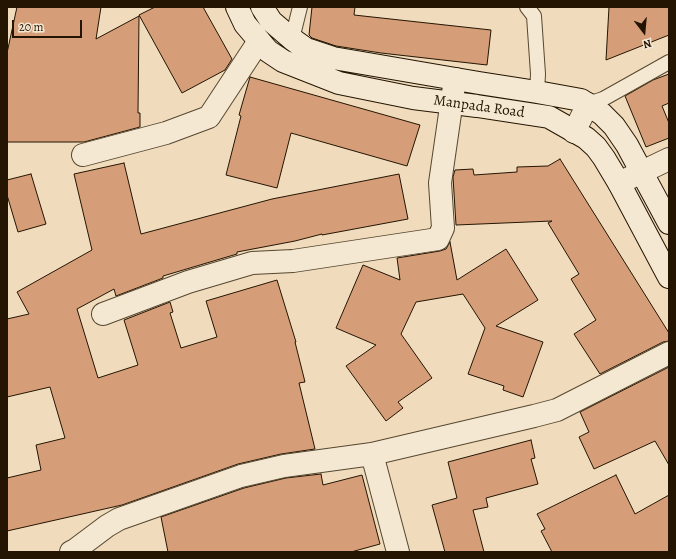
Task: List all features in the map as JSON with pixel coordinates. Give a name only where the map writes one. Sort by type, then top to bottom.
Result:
[{"type":"street","name":"Manpada Road","points":[[237,7],[245,24],[268,51],[283,61],[339,83],[413,98],[549,117],[586,138],[596,147],[619,183],[669,277]]},
{"type":"street","name":"Manpada Road","points":[[262,7],[271,22],[292,39],[306,49],[333,58],[581,100],[602,114],[614,126],[627,145],[669,223]]},
{"type":"street","points":[[283,61],[292,39]]},
{"type":"street","points":[[83,155],[166,133],[209,117],[259,41]]},
{"type":"street","points":[[103,314],[188,282],[252,263],[293,261],[438,240],[443,228],[440,183],[455,79]]},
{"type":"street","points":[[574,132],[588,104]]},
{"type":"street","points":[[619,183],[669,159]]},
{"type":"street","points":[[71,552],[119,519],[241,476],[284,466],[372,454],[557,410],[669,353]]},
{"type":"street","points":[[372,454],[398,552]]},
{"type":"lane","points":[[292,39],[300,7]]},
{"type":"lane","points":[[527,7],[534,16],[538,74],[537,92]]},
{"type":"lane","points":[[588,104],[602,99],[669,62]]},
{"type":"building","points":[[17,7],[101,7],[96,39],[139,16],[138,113],[140,113],[140,127],[84,142],[7,142],[7,53]]},
{"type":"building","points":[[155,7],[203,7],[232,59],[225,70],[182,93],[139,15]]},
{"type":"building","points":[[312,7],[355,7],[354,15],[491,30],[487,65],[381,53],[336,46],[312,38],[309,35]]},
{"type":"building","points":[[609,7],[669,7],[669,35],[606,60]]},
{"type":"building","points":[[669,74],[669,103],[662,106],[669,123],[669,138],[646,147],[625,96],[653,80]]},
{"type":"building","points":[[250,77],[420,125],[407,166],[291,133],[277,188],[226,175],[241,116],[239,115]]},
{"type":"building","points":[[560,159],[669,333],[669,341],[663,342],[600,374],[574,334],[596,320],[571,279],[579,274],[548,223],[552,221],[456,225],[453,177],[455,170],[473,169],[474,175],[517,172],[517,167],[548,166]]},
{"type":"building","points":[[124,163],[141,234],[272,199],[399,174],[408,219],[322,234],[295,241],[237,252],[237,254],[163,276],[163,278],[116,296],[114,289],[77,309],[98,378],[138,365],[124,320],[170,302],[173,312],[170,313],[181,348],[217,337],[206,301],[277,280],[296,342],[305,382],[299,383],[315,449],[281,454],[238,464],[122,505],[7,531],[7,478],[41,470],[36,445],[65,438],[50,387],[7,397],[7,319],[29,314],[17,292],[92,250],[74,174]]},
{"type":"building","points":[[31,174],[46,224],[18,232],[7,195],[7,180]]},
{"type":"building","points":[[450,242],[457,280],[506,249],[538,300],[496,326],[543,342],[523,397],[503,390],[504,386],[468,374],[485,328],[463,294],[416,302],[401,334],[432,378],[398,402],[403,408],[386,421],[346,366],[376,345],[336,328],[363,265],[400,280],[397,258],[440,251],[446,249]]},
{"type":"building","points":[[669,367],[669,465],[655,441],[594,469],[579,437],[589,432],[580,412]]},
{"type":"building","points":[[531,440],[535,458],[531,459],[538,484],[486,498],[488,507],[473,510],[484,552],[445,552],[432,505],[457,498],[448,462]]},
{"type":"building","points":[[321,474],[323,485],[362,475],[380,544],[351,552],[168,552],[161,517],[244,488],[286,478]]},
{"type":"building","points":[[616,475],[635,514],[669,495],[669,552],[552,552],[541,531],[545,529],[537,514]]}]
